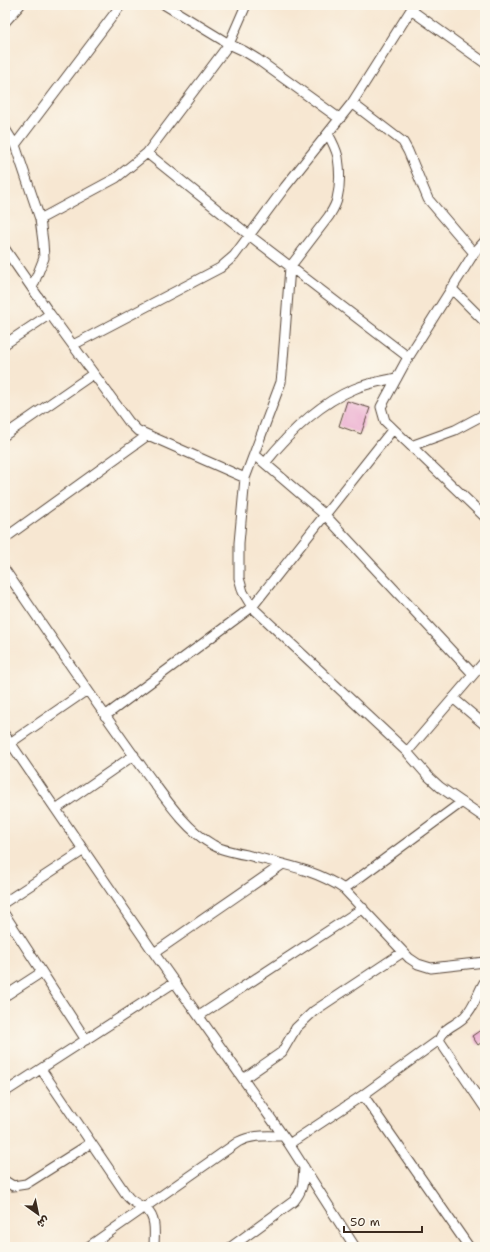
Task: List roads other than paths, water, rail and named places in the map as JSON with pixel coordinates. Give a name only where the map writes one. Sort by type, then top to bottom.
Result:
[{"type":"street","points":[[5,22],[20,5]]},
{"type":"street","points":[[15,145],[120,5]]},
{"type":"street","points":[[165,5],[229,44],[257,59],[340,119]]},
{"type":"street","points":[[40,219],[116,178],[147,153],[229,44],[246,5]]},
{"type":"street","points":[[73,346],[220,268],[234,256],[285,187],[352,103],[413,8],[485,63]]},
{"type":"street","points":[[352,103],[403,142],[428,199],[474,253]]},
{"type":"street","points":[[5,128],[15,145],[40,219],[44,258],[32,288]]},
{"type":"street","points":[[328,134],[338,158],[337,198],[334,207],[328,216],[290,267],[281,382],[245,478],[239,543],[239,578],[243,592],[252,607],[407,752],[428,776],[485,818]]},
{"type":"street","points":[[147,153],[249,235],[408,357]]},
{"type":"street","points":[[485,241],[474,253],[451,288],[408,357],[381,406],[385,421],[485,517]]},
{"type":"street","points":[[5,249],[93,374],[129,422],[137,430],[245,478]]},
{"type":"street","points":[[451,288],[485,322]]},
{"type":"street","points":[[6,339],[50,314]]},
{"type":"street","points":[[5,435],[93,374]]},
{"type":"street","points":[[265,463],[283,440],[314,413],[326,405],[354,389],[373,382],[396,378]]},
{"type":"street","points":[[411,446],[455,430],[485,414]]},
{"type":"street","points":[[105,716],[252,607],[393,429]]},
{"type":"street","points":[[5,538],[148,435]]},
{"type":"street","points":[[254,454],[325,515],[473,674]]},
{"type":"street","points":[[5,570],[105,716],[164,796],[200,837],[214,846],[308,871],[334,882],[344,889],[363,908],[409,958],[418,964],[431,968],[485,962]]},
{"type":"street","points":[[407,752],[485,661]]},
{"type":"street","points":[[87,690],[8,739],[154,953],[286,1140],[355,1247]]},
{"type":"street","points":[[453,698],[485,725]]},
{"type":"street","points":[[56,809],[134,755]]},
{"type":"street","points":[[344,889],[462,802]]},
{"type":"street","points":[[5,902],[84,850]]},
{"type":"street","points":[[154,953],[283,864]]},
{"type":"street","points":[[199,1016],[363,908]]},
{"type":"street","points":[[5,915],[86,1040]]},
{"type":"street","points":[[243,1080],[282,1052],[296,1028],[314,1011],[403,952]]},
{"type":"street","points":[[5,996],[42,972]]},
{"type":"street","points":[[88,1247],[245,1138],[255,1136],[286,1140],[363,1095],[439,1040],[441,1034],[464,1017],[469,1011],[485,981]]},
{"type":"street","points":[[5,1092],[175,982]]},
{"type":"street","points":[[439,1040],[485,1108]]},
{"type":"street","points":[[41,1069],[128,1197],[152,1216],[154,1224],[154,1247]]},
{"type":"street","points":[[363,1095],[469,1247]]},
{"type":"street","points":[[5,1181],[13,1186],[26,1184],[91,1144]]},
{"type":"street","points":[[231,1247],[294,1201],[300,1194],[303,1187],[304,1167]]}]
